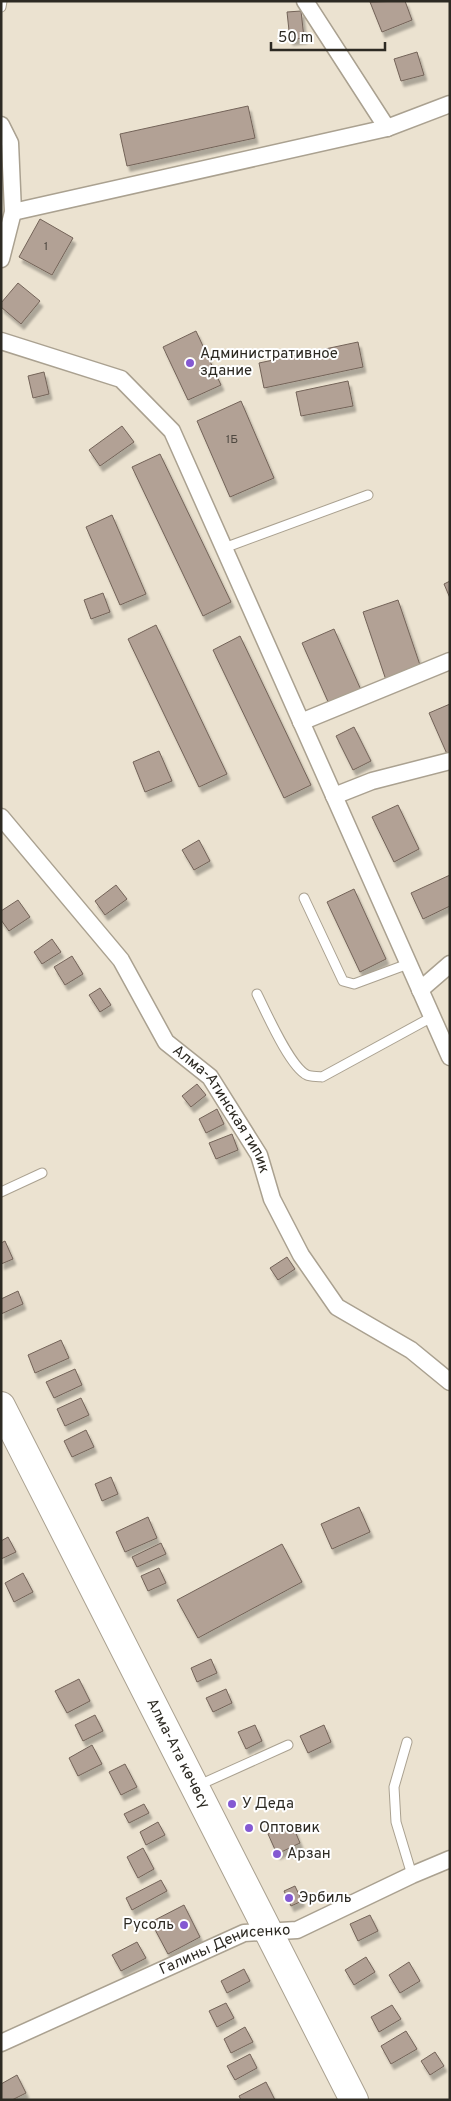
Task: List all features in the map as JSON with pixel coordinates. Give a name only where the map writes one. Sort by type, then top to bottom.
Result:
[{"type":"highway","name":"Алма-Ата көчөсү","points":[[1,1406],[354,2100]]},
{"type":"street","points":[[305,1],[387,128]]},
{"type":"street","points":[[13,212],[387,128],[450,104]]},
{"type":"street","points":[[1,125],[10,143],[13,212],[1,259]]},
{"type":"street","points":[[1,341],[121,379],[172,431],[450,1057]]},
{"type":"street","points":[[301,722],[450,661]]},
{"type":"street","points":[[334,796],[372,781],[450,761]]},
{"type":"street","name":"Алма-Атинская типик","points":[[1,817],[121,960],[166,1042],[210,1077],[259,1155],[272,1199],[301,1255],[337,1307],[411,1350],[450,1382]]},
{"type":"street","points":[[420,990],[450,964]]},
{"type":"street","name":"Галины Денисенко","points":[[1,2043],[244,1933],[297,1930],[450,1859]]},
{"type":"lane","points":[[1,7],[2,1]]},
{"type":"lane","points":[[224,548],[368,495]]},
{"type":"lane","points":[[304,898],[343,981],[354,984],[408,964]]},
{"type":"lane","points":[[257,994],[298,1068],[308,1075],[322,1077],[432,1017]]},
{"type":"lane","points":[[1,1192],[42,1173]]},
{"type":"lane","points":[[407,1742],[394,1787],[396,1822],[412,1875]]},
{"type":"lane","points":[[195,1787],[288,1745]]},
{"type":"building","points":[[405,1],[412,20],[382,32],[370,2]]},
{"type":"building","points":[[301,11],[304,38],[290,40],[287,12]]},
{"type":"building","points":[[417,52],[424,75],[401,81],[394,59]]},
{"type":"building","points":[[248,106],[255,138],[127,166],[120,134]]},
{"type":"building","points":[[40,219],[73,238],[52,275],[19,257]]},
{"type":"building","points":[[18,283],[40,301],[21,324],[1,307],[1,303]]},
{"type":"building","name":"Административное здание","points":[[196,331],[221,385],[188,400],[163,347]]},
{"type":"building","points":[[358,342],[363,367],[264,388],[259,363]]},
{"type":"building","points":[[44,372],[49,394],[33,398],[28,376]]},
{"type":"building","points":[[348,381],[353,406],[301,416],[296,392]]},
{"type":"building","points":[[241,401],[274,478],[230,497],[197,421]]},
{"type":"building","points":[[122,426],[134,442],[100,466],[89,450]]},
{"type":"building","points":[[160,454],[231,602],[203,616],[132,467]]},
{"type":"building","points":[[112,515],[146,594],[120,605],[86,527]]},
{"type":"building","points":[[450,581],[450,598],[444,584]]},
{"type":"building","points":[[103,593],[110,612],[91,619],[84,600]]},
{"type":"building","points":[[398,600],[422,671],[387,683],[363,612]]},
{"type":"building","points":[[156,625],[227,774],[199,787],[128,639]]},
{"type":"building","points":[[334,629],[361,690],[329,704],[302,643]]},
{"type":"building","points":[[240,636],[311,785],[284,798],[213,650]]},
{"type":"building","points":[[450,704],[450,753],[447,754],[429,713]]},
{"type":"building","points":[[354,727],[371,761],[353,770],[336,736]]},
{"type":"building","points":[[159,751],[172,781],[145,792],[133,762]]},
{"type":"building","points":[[398,805],[419,849],[394,862],[372,817]]},
{"type":"building","points":[[199,840],[210,861],[194,870],[182,850]]},
{"type":"building","points":[[450,875],[450,906],[423,919],[411,893]]},
{"type":"building","points":[[116,885],[127,899],[105,915],[95,901]]},
{"type":"building","points":[[354,889],[386,959],[360,972],[327,902]]},
{"type":"building","points":[[18,900],[30,917],[9,931],[1,920],[1,911]]},
{"type":"building","points":[[52,939],[61,952],[42,964],[34,952]]},
{"type":"building","points":[[72,956],[83,974],[65,985],[54,967]]},
{"type":"building","points":[[100,988],[111,1005],[100,1012],[89,995]]},
{"type":"building","points":[[197,1084],[206,1095],[191,1107],[182,1096]]},
{"type":"building","points":[[217,1109],[224,1124],[206,1133],[199,1119]]},
{"type":"building","points":[[232,1134],[238,1150],[216,1159],[209,1143]]},
{"type":"building","points":[[5,1241],[13,1259],[1,1264],[1,1243]]},
{"type":"building","points":[[287,1257],[295,1269],[278,1280],[270,1268]]},
{"type":"building","points":[[18,1291],[23,1304],[1,1314],[1,1299]]},
{"type":"building","points":[[61,1340],[69,1358],[35,1373],[28,1355]]},
{"type":"building","points":[[75,1369],[82,1385],[54,1398],[46,1382]]},
{"type":"building","points":[[81,1398],[89,1415],[65,1426],[57,1409]]},
{"type":"building","points":[[86,1430],[94,1447],[72,1457],[64,1441]]},
{"type":"building","points":[[111,1477],[118,1494],[102,1501],[95,1484]]},
{"type":"building","points":[[359,1507],[370,1532],[332,1549],[321,1524]]},
{"type":"building","points":[[148,1517],[157,1538],[125,1552],[116,1532]]},
{"type":"building","points":[[8,1537],[16,1552],[1,1559],[1,1541]]},
{"type":"building","points":[[161,1543],[166,1554],[137,1567],[132,1557]]},
{"type":"building","points":[[282,1544],[302,1582],[198,1638],[177,1600]]},
{"type":"building","points":[[159,1568],[166,1583],[148,1591],[141,1576]]},
{"type":"building","points":[[23,1573],[33,1592],[14,1602],[5,1583]]},
{"type":"building","points":[[211,1659],[217,1673],[197,1682],[191,1668]]},
{"type":"building","points":[[79,1679],[90,1701],[67,1713],[55,1691]]},
{"type":"building","points":[[226,1689],[232,1703],[213,1712],[206,1698]]},
{"type":"building","points":[[95,1715],[103,1731],[83,1741],[75,1725]]},
{"type":"building","points":[[255,1725],[262,1741],[246,1749],[238,1732]]},
{"type":"building","points":[[324,1725],[331,1742],[308,1753],[300,1736]]},
{"type":"building","points":[[92,1745],[102,1764],[78,1776],[69,1758]]},
{"type":"building","points":[[125,1764],[137,1787],[121,1795],[109,1772]]},
{"type":"building","points":[[144,1804],[149,1813],[129,1823],[124,1814]]},
{"type":"building","points":[[158,1822],[165,1835],[146,1845],[140,1832]]},
{"type":"building","points":[[292,1824],[300,1843],[277,1854],[268,1834]]},
{"type":"building","points":[[143,1848],[154,1869],[138,1878],[127,1857]]},
{"type":"building","points":[[161,1880],[167,1891],[132,1910],[126,1898]]},
{"type":"building","points":[[295,1886],[302,1901],[291,1906],[284,1891]]},
{"type":"building","points":[[184,1905],[200,1937],[168,1954],[151,1922]]},
{"type":"building","points":[[370,1915],[378,1931],[358,1941],[350,1924]]},
{"type":"building","points":[[137,1942],[146,1958],[121,1971],[112,1955]]},
{"type":"building","points":[[366,1957],[375,1972],[354,1985],[345,1970]]},
{"type":"building","points":[[409,1962],[420,1981],[400,1993],[389,1975]]},
{"type":"building","points":[[244,1969],[250,1981],[227,1993],[221,1981]]},
{"type":"building","points":[[226,2003],[234,2018],[217,2027],[209,2011]]},
{"type":"building","points":[[392,2005],[401,2019],[379,2032],[371,2017]]},
{"type":"building","points":[[245,2027],[253,2042],[231,2053],[224,2039]]},
{"type":"building","points":[[406,2031],[417,2049],[391,2064],[381,2046]]},
{"type":"building","points":[[435,2052],[444,2066],[430,2075],[421,2061]]},
{"type":"building","points":[[250,2054],[257,2068],[235,2080],[227,2066]]},
{"type":"building","points":[[17,2075],[26,2093],[12,2100],[1,2100],[1,2084]]},
{"type":"building","points":[[266,2082],[275,2100],[241,2100],[239,2096]]},
{"type":"place","name":"Административное здание","points":[[190,363]]},
{"type":"place","name":"У Деда","points":[[232,1804]]},
{"type":"place","name":"Оптовик","points":[[249,1828]]},
{"type":"place","name":"Арзан","points":[[277,1854]]},
{"type":"place","name":"Эрбиль","points":[[289,1898]]},
{"type":"place","name":"Русоль","points":[[184,1925]]}]
